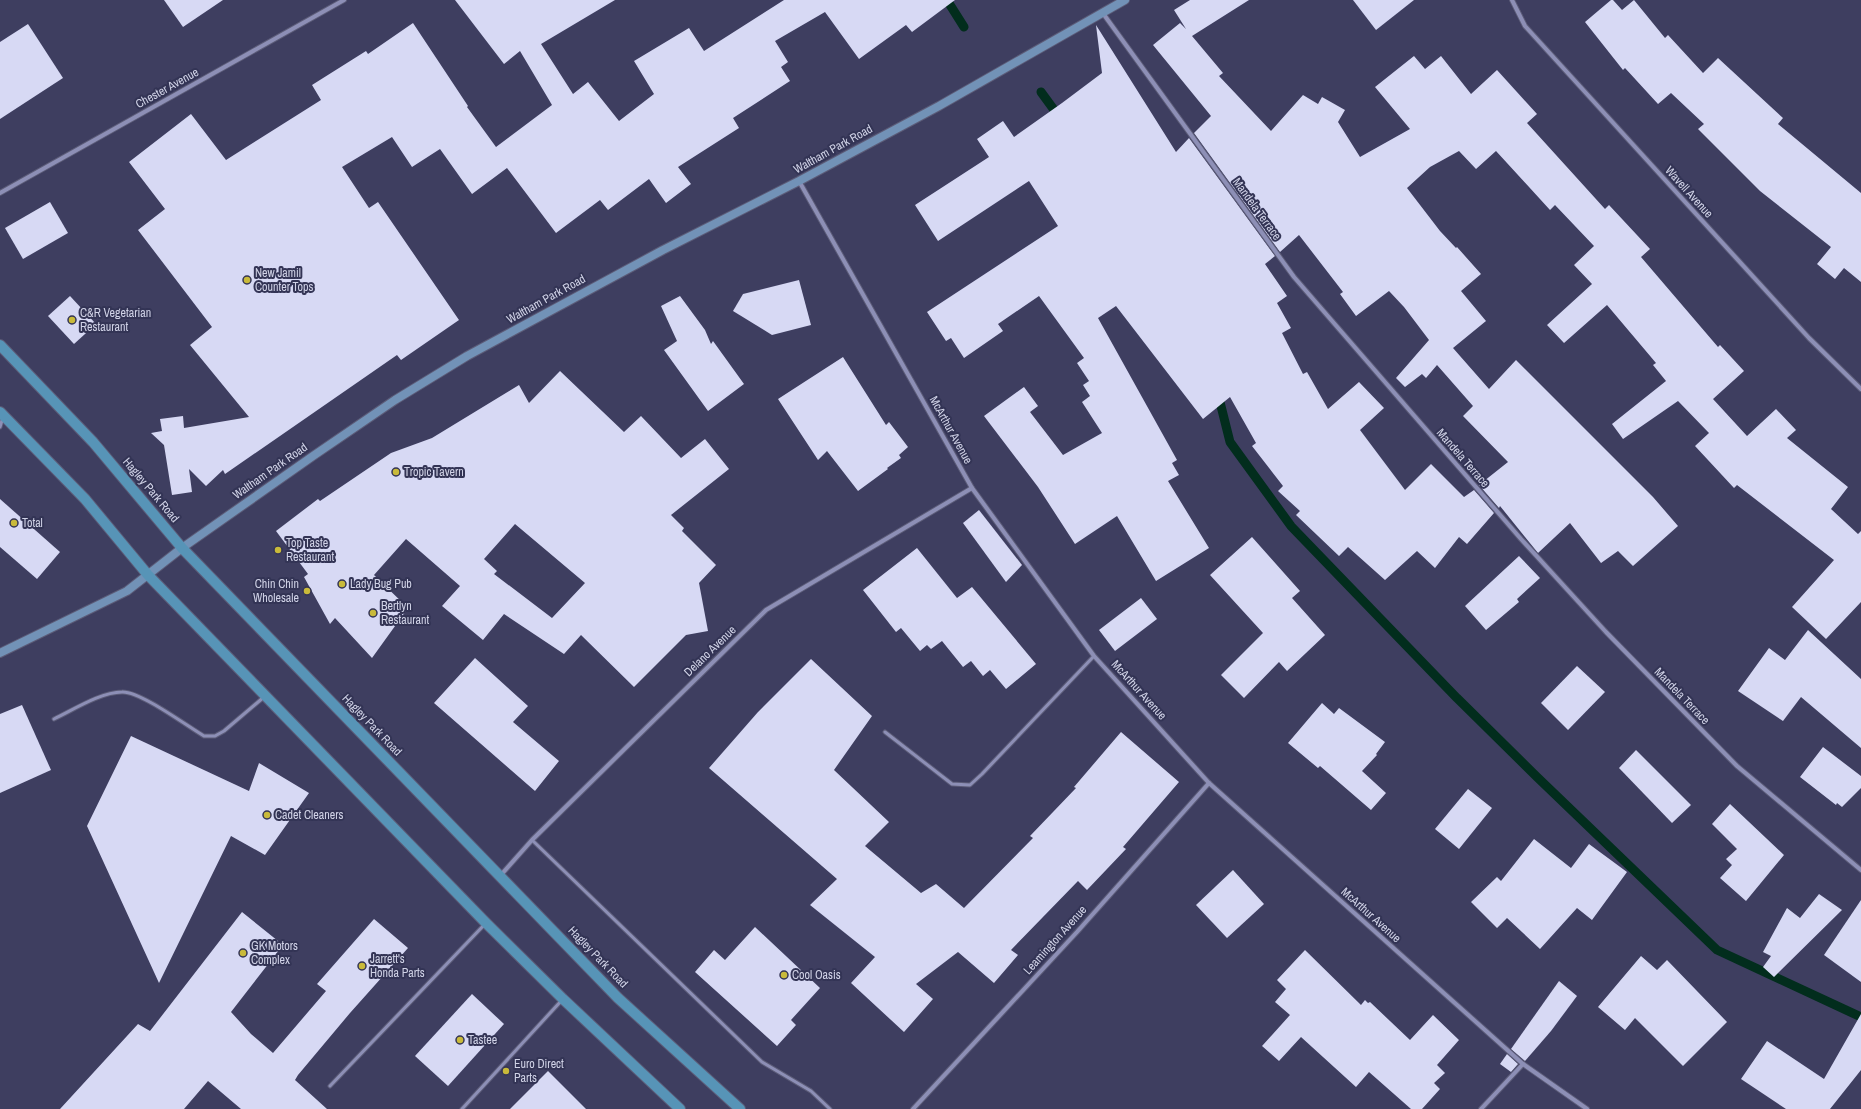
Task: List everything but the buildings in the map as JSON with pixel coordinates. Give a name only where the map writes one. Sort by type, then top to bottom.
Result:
[{"type":"main road","name":"Waltham Park Road","points":[[0,653],[127,591],[182,548],[357,426],[467,356],[663,250],[799,181],[939,106],[1125,0]]},
{"type":"main road","name":"Hagley Park Road","points":[[0,345],[93,442],[182,548],[618,998],[740,1109]]},
{"type":"main road","points":[[2,414],[85,498],[148,575],[486,923],[680,1109]]},
{"type":"street","name":"Chester Avenue","points":[[0,192],[344,0]]},
{"type":"street","name":"Wavell Avenue","points":[[1512,0],[1525,26],[1804,332],[1861,389]]},
{"type":"street","name":"Mandela Terrace","points":[[1102,12],[1294,277],[1521,539],[1606,632],[1737,766],[1861,870]]},
{"type":"street","name":"McArthur Avenue","points":[[799,181],[972,488],[1094,656],[1209,783],[1523,1064],[1587,1109]]},
{"type":"street","name":"Delano Avenue","points":[[500,876],[532,840],[766,610],[972,488]]},
{"type":"street","name":"Leamington Avenue","points":[[913,1109],[1077,932],[1209,783]]},
{"type":"street","points":[[1481,1109],[1523,1064]]},
{"type":"lane","points":[[0,427],[2,414]]},
{"type":"lane","points":[[885,732],[952,784],[970,785],[1094,656]]},
{"type":"lane","points":[[54,719],[104,695],[123,691],[143,698],[204,736],[215,736],[224,731],[265,696]]},
{"type":"lane","points":[[532,840],[762,1062],[811,1091],[830,1109]]},
{"type":"lane","points":[[330,1086],[486,923]]},
{"type":"lane","points":[[462,1109],[564,999]]},
{"type":"waterway","points":[[947,0],[964,27]]},
{"type":"waterway","points":[[1041,92],[1060,118]]},
{"type":"waterway","points":[[1218,394],[1230,442],[1291,526],[1457,698],[1537,777],[1717,950],[1861,1017]]},
{"type":"place","name":"New Jamil Counter Tops","points":[[247,280]]},
{"type":"place","name":"C&R Vegetarian Restaurant","points":[[72,320]]},
{"type":"place","name":"Tropic Tavern","points":[[396,472]]},
{"type":"place","name":"Total","points":[[14,523]]},
{"type":"place","name":"Top Taste Restaurant","points":[[278,550]]},
{"type":"place","name":"Lady Bug Pub","points":[[342,584]]},
{"type":"place","name":"Chin Chin Wholesale","points":[[307,591]]},
{"type":"place","name":"Bertlyn Restaurant","points":[[373,613]]},
{"type":"place","name":"Cadet Cleaners","points":[[267,815]]},
{"type":"place","name":"GK Motors Complex","points":[[243,953]]},
{"type":"place","name":"Jarrett's Honda Parts","points":[[362,966]]},
{"type":"place","name":"Cool Oasis","points":[[784,975]]},
{"type":"place","name":"Tastee","points":[[460,1040]]},
{"type":"place","name":"Euro Direct Parts","points":[[506,1071]]}]
